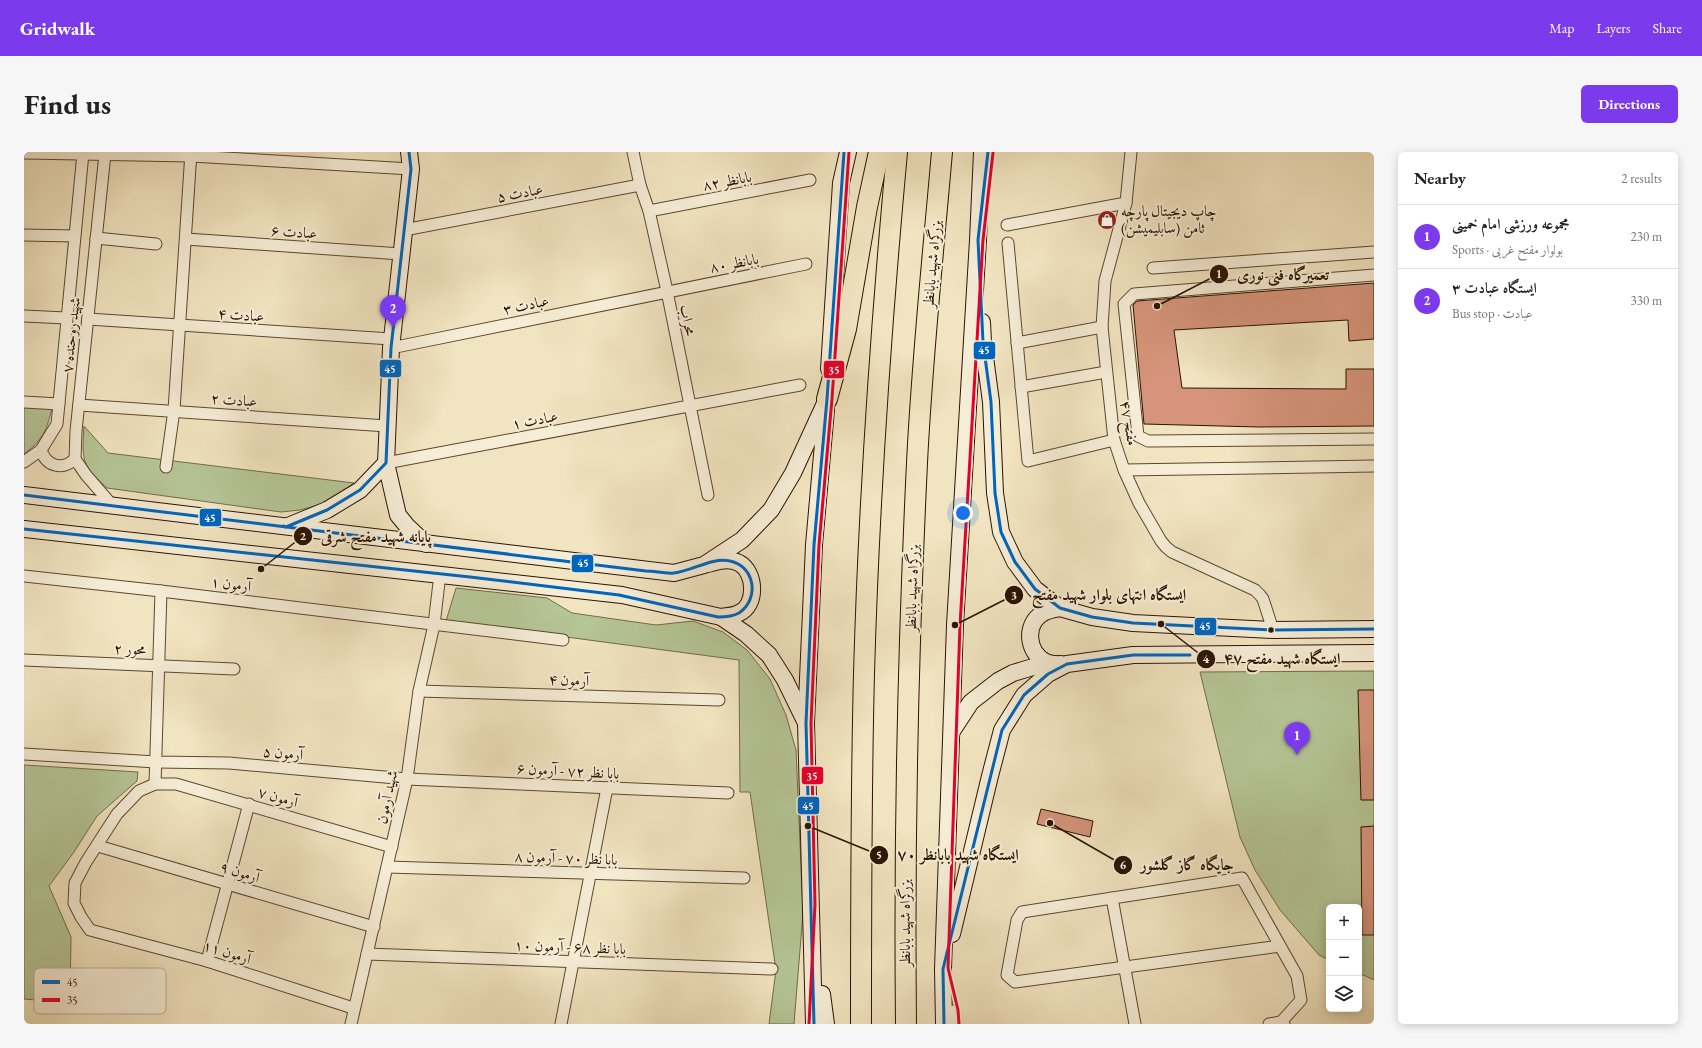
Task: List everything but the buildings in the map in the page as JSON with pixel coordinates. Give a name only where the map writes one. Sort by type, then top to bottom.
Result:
[{"type":"highway","points":[[827,399],[846,329],[867,208],[879,152]]},
{"type":"highway","points":[[861,1024],[862,781],[873,455],[884,292],[897,152]]},
{"type":"highway","name":"بزرگراه شهید بابانظر","points":[[906,1024],[905,886],[909,673],[917,461],[929,295],[942,152]]},
{"type":"main road","points":[[409,152],[411,169],[391,344],[386,463],[393,500],[398,515],[426,544]]},
{"type":"main road","points":[[814,1024],[806,723],[814,545],[827,399],[844,152]]},
{"type":"main road","points":[[841,183],[848,152]]},
{"type":"main road","points":[[951,1021],[943,969],[955,625],[982,152]]},
{"type":"main road","points":[[988,152],[978,240],[983,342],[991,402],[996,493],[1001,532],[1015,562],[1035,589],[1060,608]]},
{"type":"main road","points":[[704,565],[742,540],[771,510],[793,473],[827,399]]},
{"type":"main road","points":[[286,527],[326,510],[360,490],[386,463]]},
{"type":"main road","points":[[24,495],[660,572],[674,573],[725,560],[739,563],[750,573],[753,587],[749,603],[740,613],[721,617]]},
{"type":"main road","points":[[26,530],[622,595],[721,617],[746,634],[769,655],[785,680],[806,723]]},
{"type":"main road","points":[[1067,664],[1044,662],[1032,647],[1030,636],[1032,625],[1039,615],[1049,609],[1060,608],[1092,617],[1133,623],[1273,630],[1374,629]]},
{"type":"main road","points":[[952,732],[971,702],[998,681],[1013,673],[1033,667],[1133,655],[1374,653]]},
{"type":"main road","points":[[943,969],[1002,730],[1024,695],[1048,674],[1067,664]]},
{"type":"main road","points":[[804,1024],[810,905]]},
{"type":"main road","points":[[810,905],[826,1024]]},
{"type":"street","name":"محراب","points":[[632,152],[640,185],[649,211],[667,291],[708,496]]},
{"type":"street","name":"مفتح ۴۷","points":[[1131,152],[1126,203],[1104,281],[1102,327],[1114,440],[1124,470],[1139,503],[1166,547],[1172,552],[1255,590],[1263,600],[1273,630]]},
{"type":"street","points":[[24,153],[191,154],[411,169]]},
{"type":"street","name":"شهید روحنده ۷","points":[[24,462],[41,450],[57,424],[83,153]]},
{"type":"street","name":"شهید روحنده ۷","points":[[75,459],[76,432],[105,154]]},
{"type":"street","points":[[166,467],[174,410],[191,154]]},
{"type":"street","name":"بابانظر ۸۲","points":[[649,211],[810,180]]},
{"type":"street","name":"عبادت ۵","points":[[404,230],[640,185]]},
{"type":"street","points":[[1007,225],[1126,203]]},
{"type":"street","points":[[24,234],[74,236]]},
{"type":"street","points":[[96,238],[156,244]]},
{"type":"street","name":"عبادت ۶","points":[[186,240],[401,254]]},
{"type":"street","points":[[1008,243],[1028,461],[1114,440]]},
{"type":"street","points":[[1152,268],[1374,252]]},
{"type":"street","name":"بابانظر ۸۰","points":[[667,291],[806,264]]},
{"type":"street","points":[[1374,275],[1134,294],[1124,304],[1138,436],[1148,441],[1374,439]]},
{"type":"street","name":"عبادت ۳","points":[[391,344],[667,291]]},
{"type":"street","points":[[24,316],[66,318]]},
{"type":"street","name":"عبادت ۴","points":[[88,319],[391,344]]},
{"type":"street","points":[[1017,343],[1102,327]]},
{"type":"street","points":[[1021,387],[1106,372]]},
{"type":"street","name":"عبادت ۱","points":[[386,463],[800,385]]},
{"type":"street","points":[[24,402],[59,404]]},
{"type":"street","name":"عبادت ۲","points":[[79,405],[174,410],[387,426]]},
{"type":"street","points":[[41,450],[43,456],[52,464],[64,466],[75,459],[86,475],[112,505]]},
{"type":"street","points":[[1124,470],[1374,466]]},
{"type":"street","name":"شهید آرمون","points":[[351,1024],[353,1008],[374,928],[407,779],[419,691],[434,625],[440,574]]},
{"type":"street","name":"آرمون ۱","points":[[24,576],[161,591],[563,640]]},
{"type":"street","points":[[98,846],[117,814],[139,791],[155,784],[161,591]]},
{"type":"street","name":"محور ۲","points":[[24,660],[234,669]]},
{"type":"street","name":"آرمون ۴","points":[[419,691],[719,700]]},
{"type":"street","name":"آرمون ۵","points":[[24,754],[156,762],[229,764],[407,779]]},
{"type":"street","name":"بابا نظر ۷۲ - آرمون ۶","points":[[407,779],[728,793]]},
{"type":"street","name":"آرمون ۷","points":[[155,784],[176,784],[249,804],[392,847]]},
{"type":"street","points":[[561,1024],[607,788]]},
{"type":"street","points":[[207,961],[249,804]]},
{"type":"street","name":"آرمون ۹","points":[[98,846],[374,928]]},
{"type":"street","name":"آرمون ۱۱","points":[[98,846],[86,862],[75,883],[74,903],[90,930],[207,961],[353,1008]]},
{"type":"street","name":"بابا نظر ۷۰ - آرمون ۸","points":[[387,867],[744,878]]},
{"type":"street","points":[[1269,1024],[1282,1023],[1300,1000],[1297,976],[1242,878],[1022,912],[1017,920],[1007,975],[1015,982],[1280,946]]},
{"type":"street","points":[[1112,898],[1136,1024]]},
{"type":"street","name":"بابا نظر ۶۸ - آرمون ۱۰","points":[[367,954],[772,969]]},
{"type":"green space","points":[[24,407],[52,408],[43,434],[39,440],[24,454]]},
{"type":"green space","points":[[84,426],[108,453],[354,483],[326,503],[300,510],[281,512],[107,488],[92,473],[85,461],[83,447]]},
{"type":"green space","points":[[456,588],[547,598],[572,613],[656,625],[693,621],[723,632],[747,650],[770,679],[786,715],[796,750],[803,913],[794,1024],[769,1024],[776,970],[750,792],[740,792],[739,660],[446,621]]},
{"type":"green space","points":[[1374,671],[1374,980],[1362,974],[1362,904],[1326,904],[1326,958],[1319,955],[1280,910],[1255,870],[1240,837],[1200,672]]},
{"type":"green space","points":[[24,765],[138,772],[137,781],[97,816],[74,852],[49,886],[71,937],[71,968],[34,968],[34,1000],[24,999]]},
{"type":"transit line","name":"45","points":[[283,526],[286,527],[327,510],[360,490],[386,463],[391,348],[411,169],[409,152]]},
{"type":"transit line","name":"45","points":[[814,1024],[806,723],[814,545],[827,399],[844,152]]},
{"type":"transit line","name":"35","points":[[809,1024],[815,905],[811,723],[819,545],[832,399],[849,152]]},
{"type":"transit line","name":"45","points":[[988,152],[978,240],[983,342],[991,402],[995,493],[1001,532],[1015,562],[1035,589],[1060,608],[1092,617],[1133,623],[1273,630],[1374,629]]},
{"type":"transit line","name":"35","points":[[959,1024],[958,1010],[948,968],[960,625],[983,240],[993,153]]},
{"type":"transit line","name":"45","points":[[24,495],[664,573],[681,572],[723,560],[738,564],[745,569],[752,584],[752,592],[746,607],[739,613],[726,617],[718,617],[619,595],[470,577],[24,529]]},
{"type":"transit line","name":"45","points":[[944,1024],[943,969],[1002,730],[1024,695],[1048,674],[1067,664],[1133,655],[1190,655]]},
{"type":"place","name":"چاپ دیجیتال پارچه ثامن (سابلیمیشن)","points":[[1107,220]]},
{"type":"place","name":"تعمیرگاه فنی نوری","points":[[1157,306]]},
{"type":"place","name":"ایستگاه عبادت ۳","points":[[393,328]]},
{"type":"place","name":"پایانه شهید مفتح شرقی","points":[[261,569]]},
{"type":"place","name":"ایستگاه شهید مفتح ۴۷","points":[[1161,624]]},
{"type":"place","name":"ایستگاه انتهای بلوار شهید مفتح","points":[[955,625]]},
{"type":"place","name":"مجموعه ورزشی امام خمینی","points":[[1297,755]]},
{"type":"place","name":"جایگاه گاز گلشور","points":[[1050,823]]},
{"type":"place","name":"ایستگاه شهید بابانظر ۷۰","points":[[808,826]]}]
